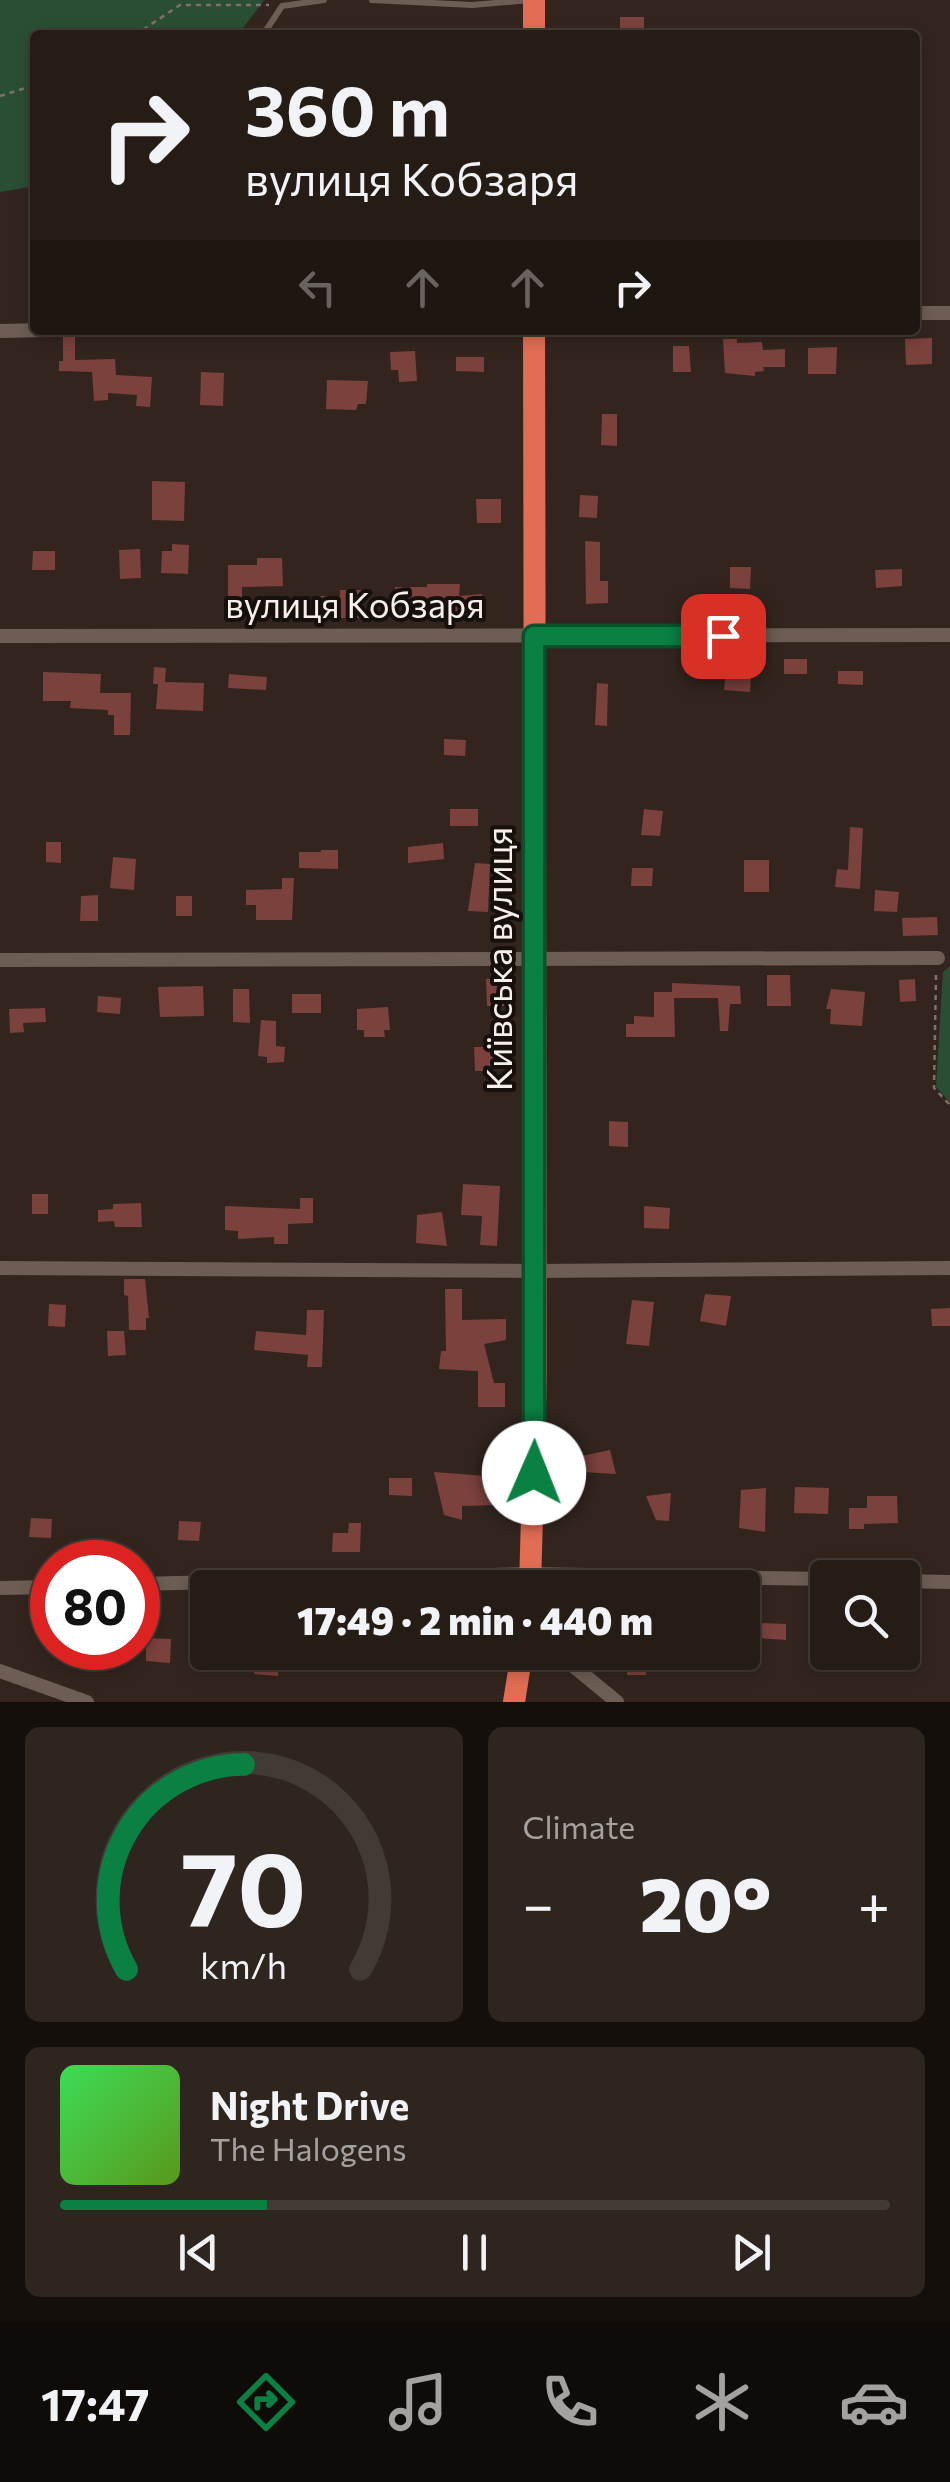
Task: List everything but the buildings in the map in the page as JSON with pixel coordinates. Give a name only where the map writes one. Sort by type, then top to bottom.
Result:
[{"type":"highway","points":[[533,0],[534,30]]},
{"type":"highway","name":"Київська вулиця","points":[[530,1570],[536,958],[534,335]]},
{"type":"highway","points":[[514,1702],[519,1670]]},
{"type":"street","points":[[920,313],[950,313]]},
{"type":"street","points":[[0,331],[30,330]]},
{"type":"street","name":"вулиця Кобзаря","points":[[0,636],[950,635]]},
{"type":"street","points":[[0,960],[944,955]]},
{"type":"street","points":[[0,1268],[950,1268]]},
{"type":"street","points":[[760,1579],[810,1579]]},
{"type":"street","points":[[920,1581],[950,1582]]},
{"type":"street","points":[[160,1584],[190,1584]]},
{"type":"street","points":[[0,1588],[30,1587]]},
{"type":"street","points":[[578,1670],[617,1702]]},
{"type":"street","points":[[0,1671],[87,1702]]},
{"type":"lane","points":[[266,30],[282,6],[324,0]]},
{"type":"lane","points":[[372,0],[472,5],[533,0]]},
{"type":"path","points":[[142,30],[180,5],[282,6]]},
{"type":"path","points":[[0,96],[30,87]]},
{"type":"path","points":[[944,955],[934,1088],[950,1105]]},
{"type":"green space","points":[[0,0],[264,0],[242,30],[30,30],[30,187],[0,192]]},
{"type":"green space","points":[[950,966],[950,1102],[936,1087],[943,972]]},
{"type":"route","points":[[534,1473],[534,636],[723,636]]}]
